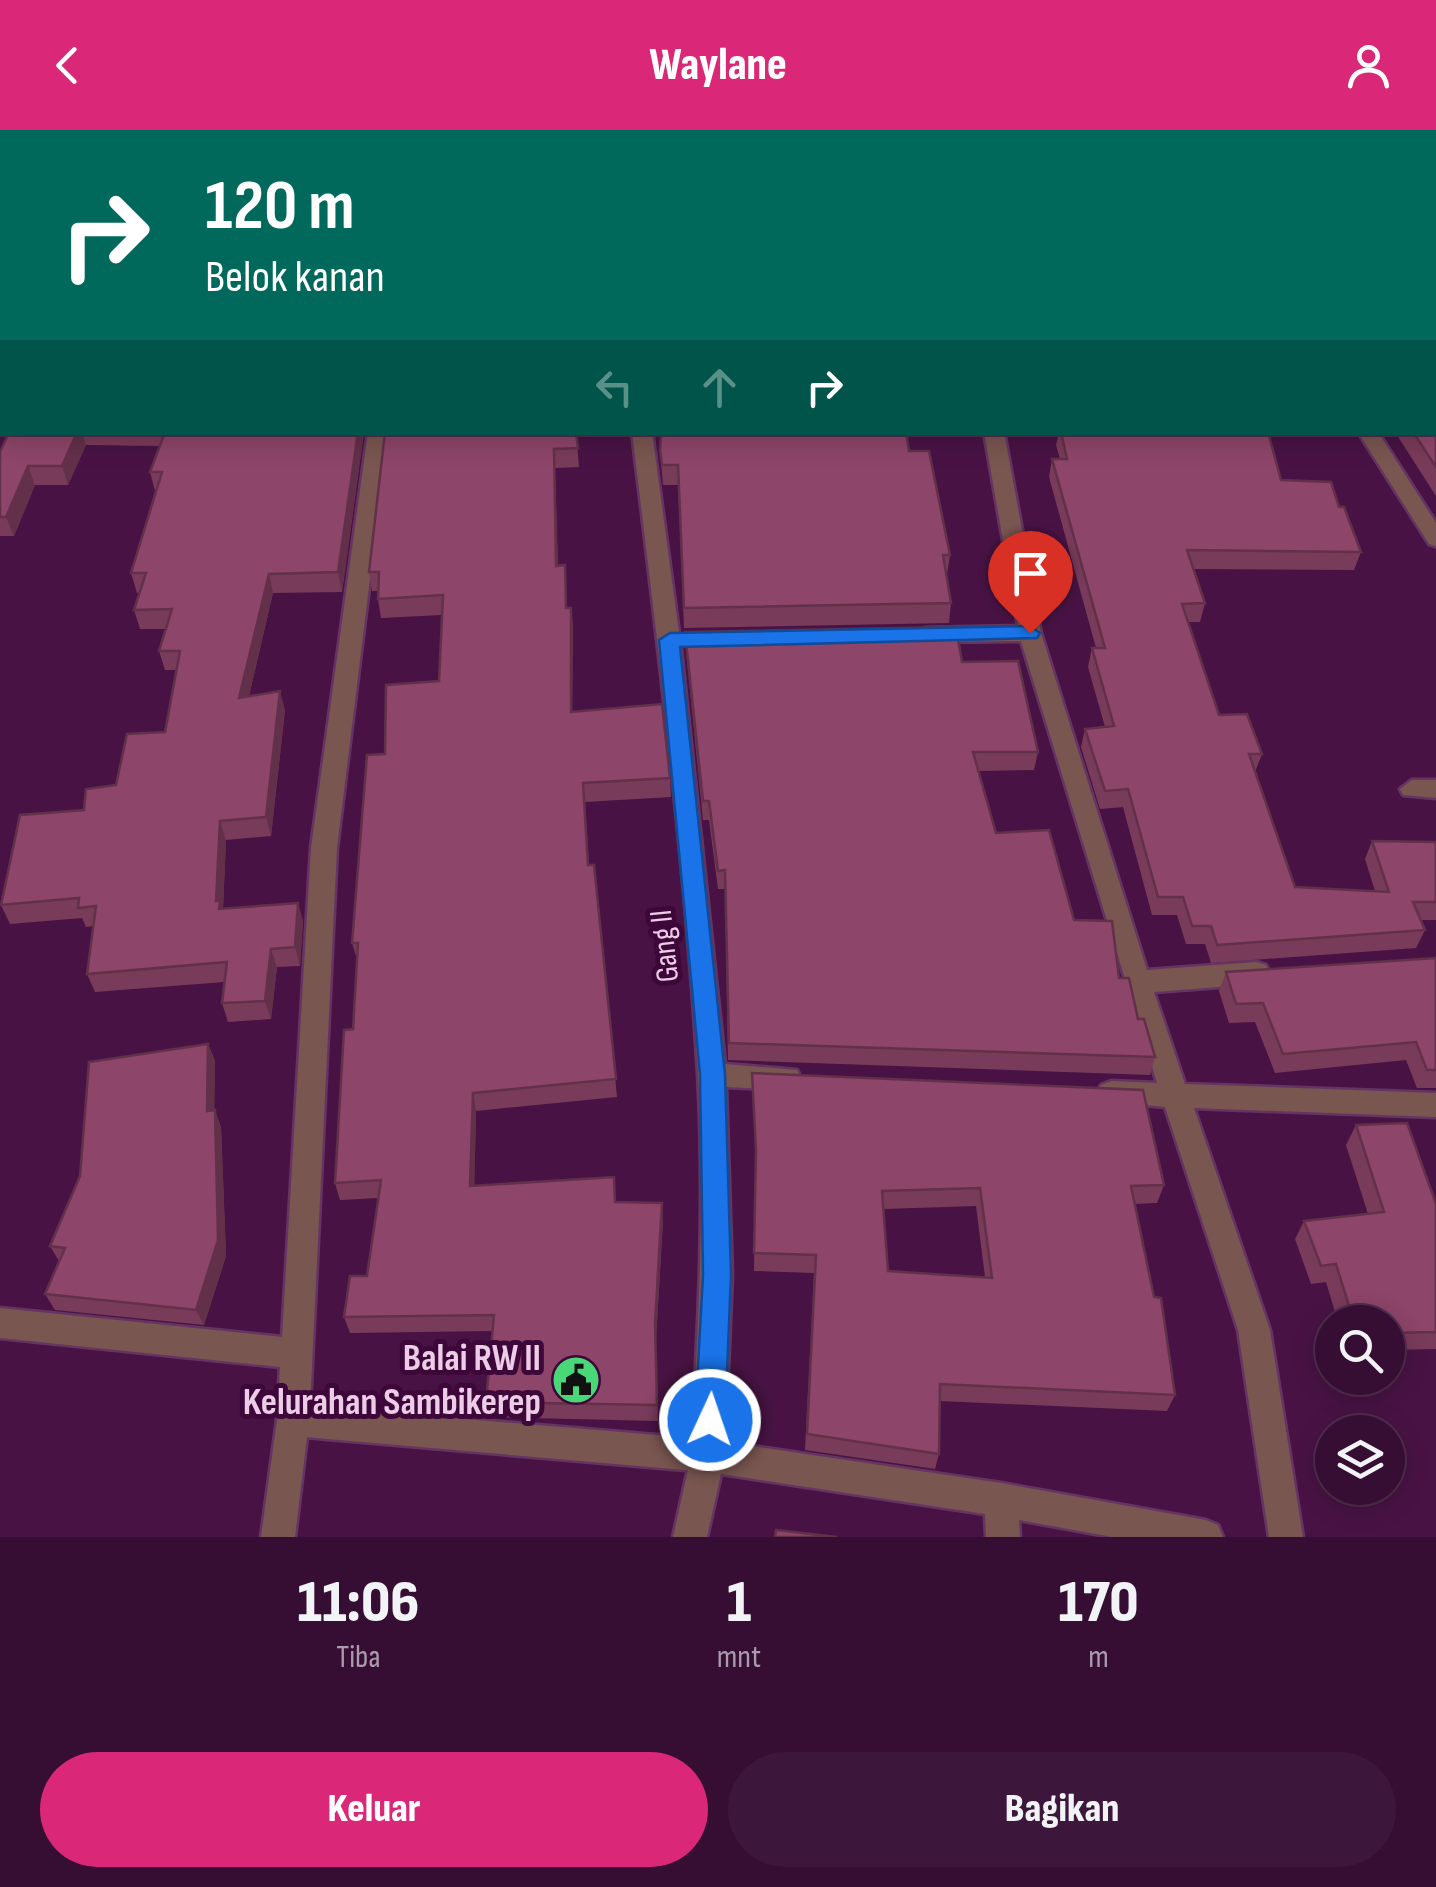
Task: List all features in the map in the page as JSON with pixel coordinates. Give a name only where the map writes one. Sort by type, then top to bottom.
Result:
[{"type":"street","points":[[278,1537],[298,1354],[324,848],[378,435]]},
{"type":"street","name":"Gang II","points":[[643,435],[679,640],[712,1074],[717,1275],[708,1456],[690,1537]]},
{"type":"street","points":[[995,435],[1030,633],[1137,982],[1254,1330],[1286,1537]]},
{"type":"street","points":[[1370,435],[1436,539]]},
{"type":"street","points":[[897,636],[1030,633]]},
{"type":"street","points":[[1137,982],[1277,972]]},
{"type":"street","points":[[712,1074],[810,1079]]},
{"type":"street","points":[[1081,1092],[1436,1105]]},
{"type":"street","points":[[0,1323],[298,1354]]},
{"type":"street","points":[[293,1420],[708,1456],[1001,1500],[1206,1537]]},
{"type":"street","points":[[1001,1500],[1003,1537]]},
{"type":"building","points":[[8,435],[76,435],[62,466],[28,466],[6,517],[0,517],[0,452]]},
{"type":"building","points":[[164,435],[358,435],[338,572],[269,574],[239,698],[280,691],[266,817],[220,821],[216,901],[220,901],[219,909],[298,903],[295,947],[271,949],[265,1001],[222,1003],[227,962],[87,974],[96,906],[78,908],[79,898],[1,905],[20,815],[84,810],[86,789],[116,785],[127,734],[165,732],[180,651],[159,651],[172,609],[134,610],[146,573],[131,573],[162,472],[150,472]]},
{"type":"building","points":[[385,435],[576,435],[578,448],[554,449],[556,566],[565,565],[566,608],[571,608],[571,712],[662,704],[670,778],[583,783],[588,865],[594,865],[616,1079],[473,1093],[470,1186],[614,1177],[615,1202],[662,1203],[655,1324],[657,1405],[486,1402],[494,1315],[344,1317],[350,1276],[367,1276],[381,1180],[335,1183],[344,1030],[353,1029],[358,943],[352,943],[367,755],[385,754],[386,685],[439,681],[443,595],[378,599],[379,572],[369,572]]},
{"type":"building","points":[[661,435],[906,435],[909,451],[929,451],[950,555],[943,555],[951,603],[684,608],[678,465],[662,465]]},
{"type":"building","points":[[1062,435],[1269,435],[1281,480],[1331,482],[1361,552],[1187,550],[1205,603],[1182,604],[1219,715],[1247,714],[1262,754],[1249,754],[1295,887],[1389,892],[1372,841],[1436,842],[1436,902],[1413,902],[1425,930],[1217,945],[1211,926],[1192,926],[1183,897],[1158,897],[1128,789],[1105,791],[1085,729],[1114,726],[1092,648],[1105,648],[1052,459],[1067,459]]},
{"type":"building","points":[[1415,435],[1436,435],[1436,467]]},
{"type":"building","points":[[956,627],[962,662],[1018,661],[1038,752],[973,752],[996,833],[1049,830],[1074,920],[1112,921],[1119,978],[1129,978],[1138,1019],[1144,1019],[1155,1057],[729,1043],[725,870],[718,871],[709,801],[703,801],[685,632]]},
{"type":"building","points":[[1436,958],[1436,1070],[1427,1070],[1416,1042],[1283,1054],[1263,1003],[1236,1004],[1226,972]]},
{"type":"building","points":[[208,1044],[207,1111],[215,1110],[218,1240],[196,1310],[45,1294],[65,1248],[50,1246],[80,1176],[89,1062]]},
{"type":"building","points":[[752,1073],[1143,1090],[1164,1185],[1131,1186],[1154,1297],[1161,1298],[1175,1395],[940,1384],[939,1454],[807,1434],[816,1255],[754,1253],[756,1150]],"holes":[[[980,1188],[992,1278],[888,1271],[882,1191]]]},
{"type":"building","points":[[1407,1123],[1436,1204],[1436,1332],[1405,1333],[1405,1305],[1349,1305],[1336,1264],[1321,1266],[1304,1221],[1384,1212],[1356,1125]]},
{"type":"building","points":[[776,1530],[837,1537],[775,1537]]},
{"type":"place","name":"Balai RW II Kelurahan Sambikerep","points":[[576,1380]]},
{"type":"route","points":[[710,1420],[717,1275],[712,1074],[670,640],[1030,633]]}]
